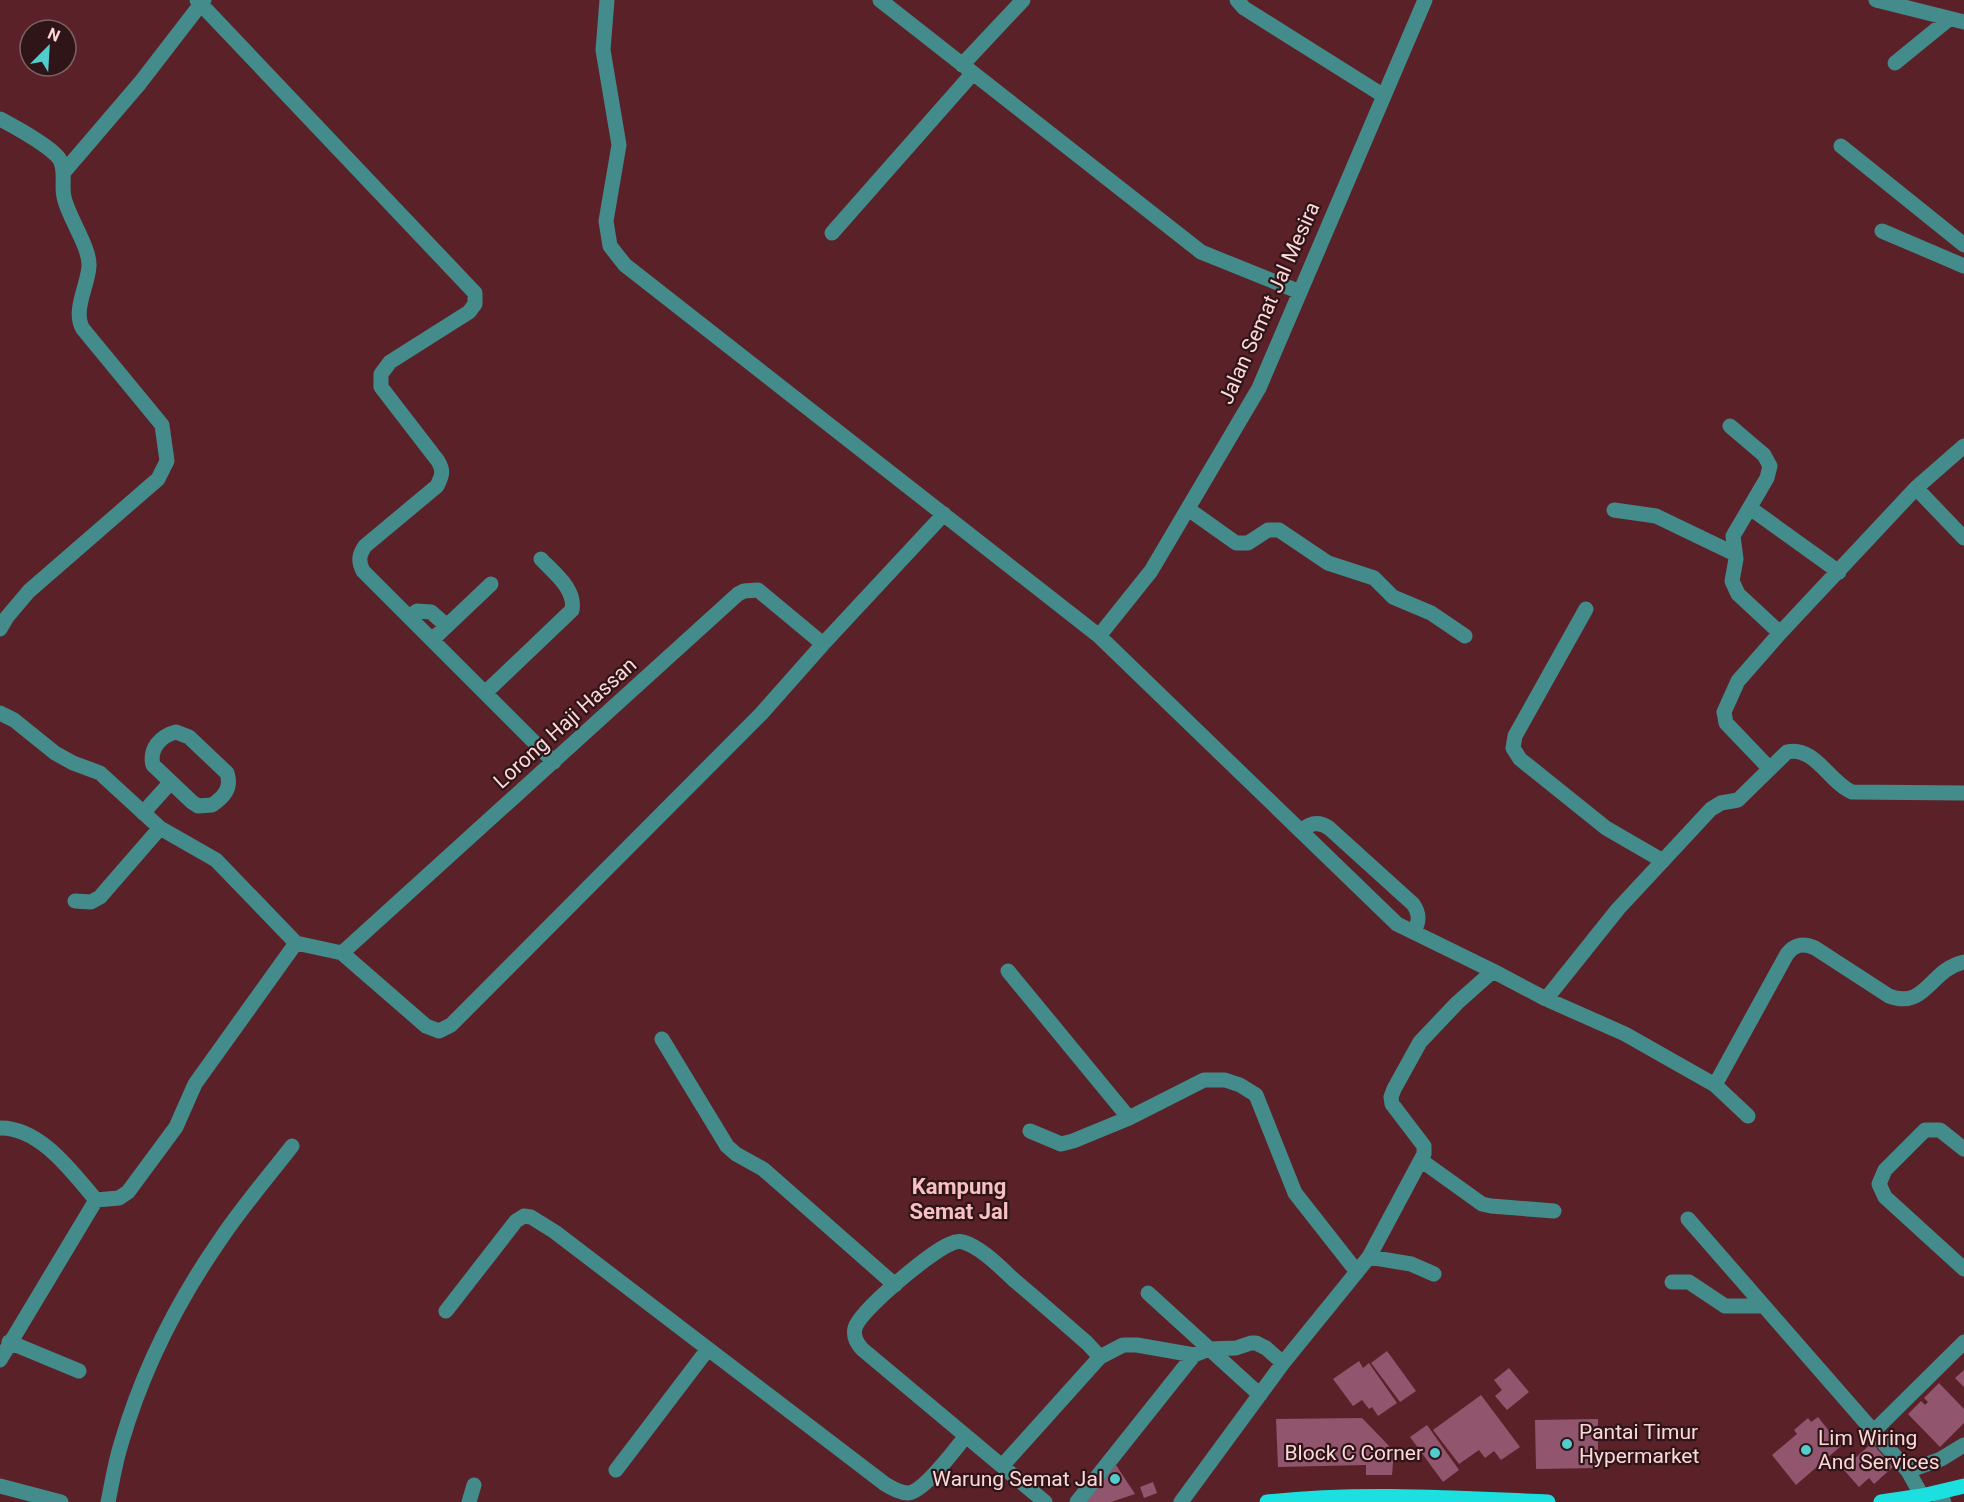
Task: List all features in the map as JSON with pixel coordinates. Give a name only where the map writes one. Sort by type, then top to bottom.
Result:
[{"type":"main road","points":[[1881,1502],[1934,1497],[1964,1486]]},
{"type":"main road","points":[[1267,1502],[1313,1497],[1375,1496],[1548,1502]]},
{"type":"street","points":[[607,0],[603,50],[619,146],[606,221],[610,246],[624,265],[1099,636],[1397,924],[1546,999],[1625,1034],[1715,1085],[1748,1116]]},
{"type":"street","points":[[880,0],[1201,252],[1300,292]]},
{"type":"street","points":[[832,232],[1023,0]]},
{"type":"street","points":[[1237,0],[1244,8],[1384,96]]},
{"type":"street","name":"Jalan Semat Jal Mesira","points":[[1099,636],[1151,571],[1259,388],[1425,0]]},
{"type":"street","points":[[1876,0],[1956,20]]},
{"type":"street","points":[[63,173],[140,83],[201,2],[475,293],[475,304],[469,312],[390,362],[381,374],[381,387],[442,468],[442,473],[436,486],[365,546],[359,557],[359,564],[363,571],[554,762]]},
{"type":"street","points":[[1895,63],[1956,20]]},
{"type":"street","points":[[0,119],[21,130],[58,157],[62,165],[64,197],[90,263],[80,321],[83,329],[162,425],[167,462],[158,478],[29,591],[0,629]]},
{"type":"street","points":[[1841,146],[1964,245]]},
{"type":"street","points":[[1882,231],[1964,266]]},
{"type":"street","points":[[1730,426],[1764,455],[1770,466],[1767,478],[1733,536],[1736,560],[1732,581],[1735,591],[1780,633]]},
{"type":"street","points":[[1769,768],[1729,728],[1724,717],[1724,712],[1738,681],[1780,633],[1916,489],[1964,446]]},
{"type":"street","points":[[1916,489],[1964,538]]},
{"type":"street","points":[[1750,508],[1839,572]]},
{"type":"street","points":[[1188,509],[1236,543],[1248,543],[1268,530],[1279,530],[1328,563],[1371,576],[1394,597],[1431,613],[1465,636]]},
{"type":"street","points":[[1614,510],[1656,516],[1735,555]]},
{"type":"street","points":[[0,713],[14,720],[55,753],[73,764],[100,773],[160,828],[216,860],[296,943],[342,953],[426,1026],[439,1031],[446,1029],[761,714],[944,514]]},
{"type":"street","points":[[485,693],[572,610],[572,596],[569,590],[542,559]]},
{"type":"street","points":[[432,640],[491,584]]},
{"type":"street","name":"Lorong Haji Hassan","points":[[342,953],[744,591],[758,591],[764,594],[823,644]]},
{"type":"street","points":[[1586,609],[1515,736],[1513,748],[1520,759],[1606,828],[1663,861]]},
{"type":"street","points":[[409,617],[417,611],[431,612],[447,626]]},
{"type":"street","points":[[176,732],[189,736],[223,768],[230,780],[228,788],[218,801],[205,807],[192,802],[170,783],[158,771],[151,758],[156,745],[168,734],[176,732]]},
{"type":"street","points":[[1546,999],[1618,909],[1714,806],[1738,800],[1781,756],[1794,750],[1807,755],[1844,788],[1852,792],[1964,793]]},
{"type":"street","points":[[143,813],[170,783]]},
{"type":"street","points":[[1300,831],[1316,823],[1329,828],[1413,904],[1418,916],[1413,932]]},
{"type":"street","points":[[75,901],[86,903],[100,897],[160,828]]},
{"type":"street","points":[[96,1200],[118,1198],[128,1192],[176,1126],[195,1084],[296,943]]},
{"type":"street","points":[[1715,1085],[1787,954],[1797,945],[1805,944],[1815,948],[1889,996],[1900,1000],[1912,999],[1923,992],[1949,966],[1964,962]]},
{"type":"street","points":[[1008,971],[1128,1118]]},
{"type":"street","points":[[1181,1502],[1282,1364],[1369,1257],[1422,1161],[1424,1146],[1392,1104],[1391,1097],[1394,1089],[1420,1042],[1457,1003],[1493,971]]},
{"type":"street","points":[[662,1039],[727,1146],[779,1182],[895,1285]]},
{"type":"street","points":[[1030,1131],[1061,1144],[1073,1142],[1128,1118],[1204,1080],[1225,1080],[1240,1085],[1256,1095],[1295,1193],[1357,1272]]},
{"type":"street","points":[[0,1128],[20,1131],[52,1151],[96,1200]]},
{"type":"street","points":[[1964,1149],[1940,1130],[1925,1130],[1885,1170],[1879,1184],[1885,1197],[1964,1269]]},
{"type":"street","points":[[108,1502],[120,1446],[146,1374],[162,1341],[196,1277],[220,1239],[292,1146]]},
{"type":"street","points":[[1422,1161],[1482,1204],[1554,1211]]},
{"type":"street","points":[[0,1360],[96,1200]]},
{"type":"street","points":[[446,1311],[516,1221],[524,1216],[531,1217],[555,1232],[885,1484],[898,1491],[909,1493],[922,1486],[966,1436]]},
{"type":"street","points":[[1688,1219],[1908,1471],[1934,1497]]},
{"type":"street","points":[[1045,1502],[857,1343],[855,1329],[858,1322],[895,1285],[948,1245],[963,1242],[989,1258],[1100,1357]]},
{"type":"street","points":[[1369,1257],[1411,1264],[1434,1274]]},
{"type":"street","points":[[1672,1282],[1689,1282],[1725,1306],[1762,1306]]},
{"type":"street","points":[[1148,1293],[1260,1395]]},
{"type":"street","points":[[9,1342],[79,1371]]},
{"type":"street","points":[[1874,1431],[1964,1342]]},
{"type":"street","points":[[1077,1502],[1194,1355],[1209,1349],[1236,1348],[1256,1343],[1266,1348],[1282,1364]]},
{"type":"street","points":[[1002,1466],[1100,1357],[1116,1348],[1130,1345],[1194,1355]]},
{"type":"street","points":[[616,1470],[708,1349]]},
{"type":"street","points":[[1908,1471],[1938,1460],[1964,1445]]},
{"type":"street","points":[[469,1502],[474,1485]]},
{"type":"street","points":[[0,1486],[61,1502]]},
{"type":"building","points":[[1387,1351],[1416,1391],[1400,1402],[1371,1363]]},
{"type":"building","points":[[1359,1361],[1363,1368],[1369,1363],[1397,1403],[1378,1416],[1372,1407],[1369,1409],[1362,1400],[1353,1406],[1333,1379]]},
{"type":"building","points":[[1509,1368],[1529,1392],[1507,1410],[1495,1396],[1502,1390],[1494,1380]]},
{"type":"building","points":[[1964,1370],[1964,1387],[1955,1378]]},
{"type":"building","points":[[1939,1383],[1964,1409],[1964,1423],[1940,1447],[1908,1414],[1921,1401],[1925,1405],[1928,1402],[1924,1398]]},
{"type":"building","points":[[1481,1395],[1520,1447],[1501,1460],[1494,1451],[1485,1458],[1479,1450],[1459,1464],[1433,1430]]},
{"type":"building","name":"Lim Wiring And Services","points":[[1818,1417],[1841,1446],[1796,1485],[1772,1455],[1797,1434],[1794,1430],[1808,1418],[1811,1422]]},
{"type":"building","points":[[1362,1418],[1394,1451],[1392,1475],[1366,1475],[1366,1465],[1278,1467],[1276,1419]]},
{"type":"building","name":"Pantai Timur Hypermarket","points":[[1598,1419],[1598,1468],[1536,1469],[1535,1420]]},
{"type":"building","name":"Block C Corner","points":[[1427,1425],[1459,1470],[1443,1482],[1410,1437]]},
{"type":"building","points":[[1872,1443],[1893,1467],[1874,1484],[1869,1478],[1859,1487],[1843,1469]]},
{"type":"building","name":"Warung Semat Jal","points":[[1116,1465],[1135,1494],[1111,1502],[1086,1502]]},
{"type":"building","points":[[1153,1482],[1157,1493],[1144,1498],[1140,1487]]},
{"type":"place","name":"Pantai Timur Hypermarket","points":[[1567,1444]]},
{"type":"place","name":"Lim Wiring And Services","points":[[1806,1450]]},
{"type":"place","name":"Block C Corner","points":[[1435,1453]]},
{"type":"place","name":"Warung Semat Jal","points":[[1115,1479]]},
{"type":"district","name":"Kampung Semat Jal","points":[[959,1198]]}]
